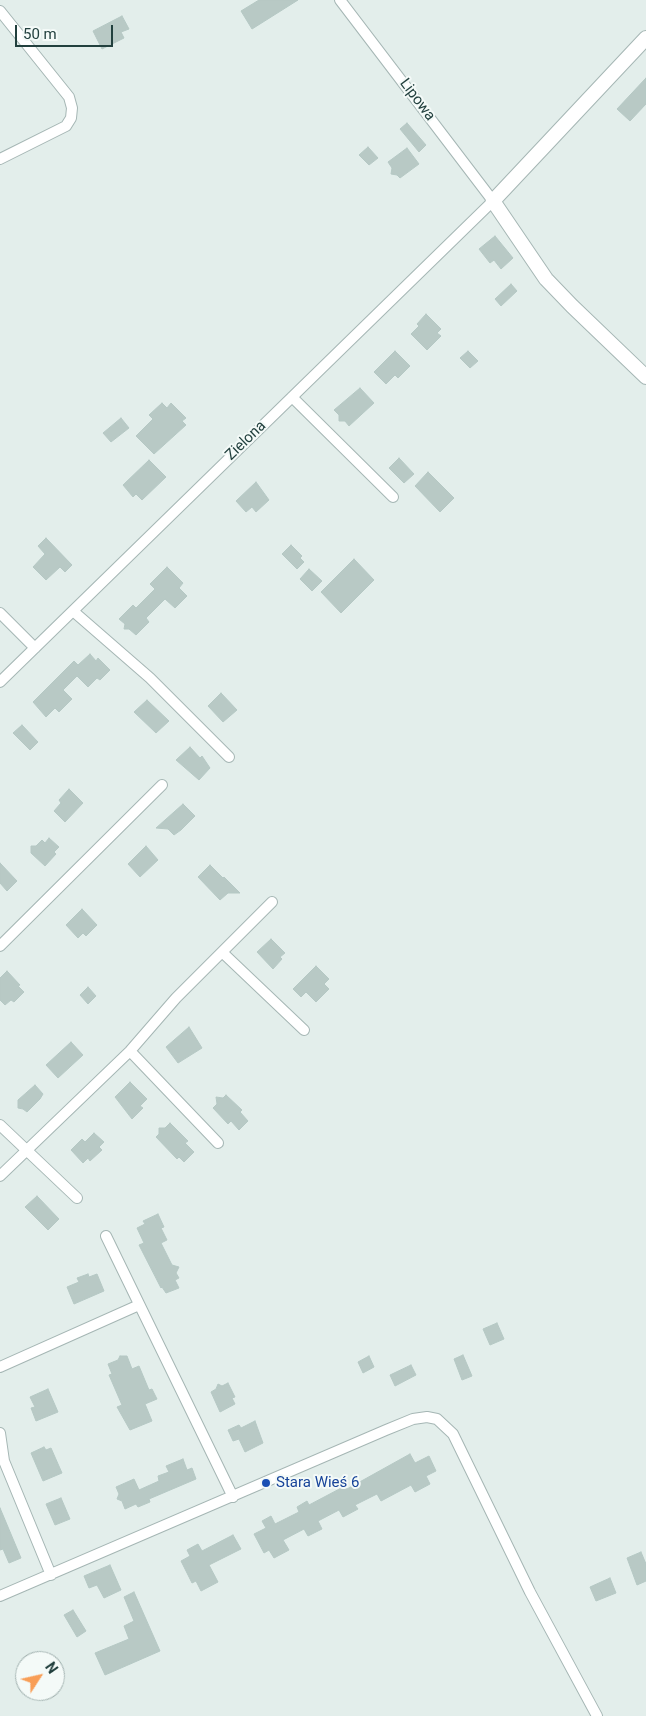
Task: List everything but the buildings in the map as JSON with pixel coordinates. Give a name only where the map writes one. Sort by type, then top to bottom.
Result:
[{"type":"street","name":"Lipowa","points":[[340,0],[493,201]]},
{"type":"street","points":[[0,11],[69,97],[72,108],[71,118],[64,128],[0,159]]},
{"type":"street","points":[[646,38],[493,201],[546,279],[646,377]]},
{"type":"street","name":"Zielona","points":[[0,682],[493,201]]},
{"type":"street","points":[[292,397],[393,497]]},
{"type":"street","points":[[73,611],[150,678],[229,757]]},
{"type":"street","points":[[0,613],[34,648]]},
{"type":"street","points":[[0,946],[162,785]]},
{"type":"street","points":[[0,1176],[130,1051],[176,998],[223,954],[272,902]]},
{"type":"street","points":[[223,954],[304,1030]]},
{"type":"street","points":[[130,1051],[218,1143]]},
{"type":"street","points":[[0,1125],[77,1198]]},
{"type":"street","points":[[106,1236],[233,1497]]},
{"type":"street","points":[[0,1367],[138,1305]]},
{"type":"street","points":[[0,1596],[413,1419],[427,1417],[437,1419],[452,1434],[530,1592],[597,1716]]},
{"type":"street","points":[[0,1433],[4,1461],[51,1575]]},
{"type":"place","name":"Stara Wieś 6","points":[[266,1483]]}]
